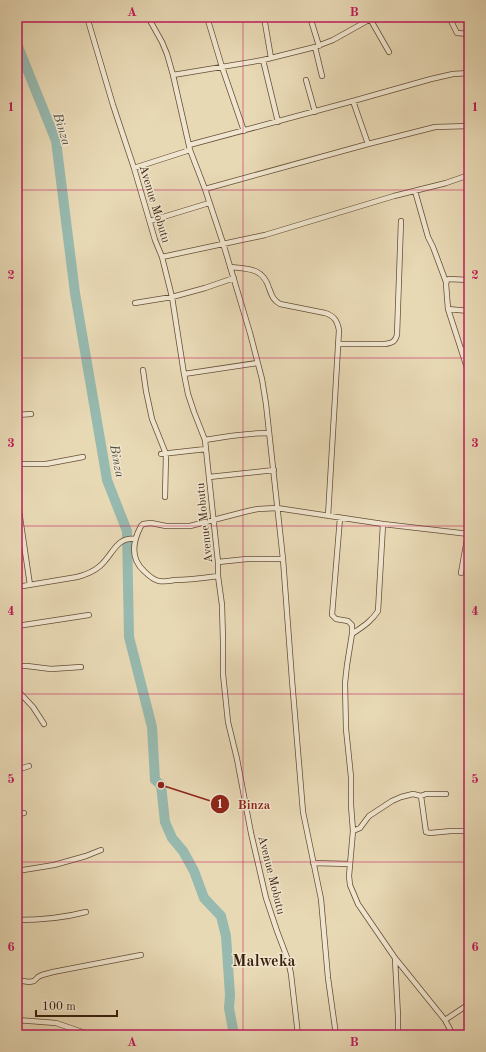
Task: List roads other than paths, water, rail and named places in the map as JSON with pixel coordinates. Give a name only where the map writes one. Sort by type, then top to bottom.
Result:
[{"type":"street","name":"Avenue Mobutu","points":[[87,17],[155,240],[162,256],[172,298],[184,374],[191,404],[205,440],[222,605],[224,641],[223,674],[228,722],[266,898],[288,960],[298,1035]]},
{"type":"street","points":[[148,17],[162,42],[173,75],[190,148],[234,278],[262,379],[274,470],[283,559],[302,797],[306,826],[321,899],[328,978],[336,1035]]},
{"type":"street","points":[[207,17],[244,131]]},
{"type":"street","points":[[264,17],[271,58]]},
{"type":"street","points":[[310,17],[322,76]]},
{"type":"street","points":[[449,17],[457,33],[469,34]]},
{"type":"street","points":[[173,75],[263,60],[317,46],[333,40],[371,18],[389,52]]},
{"type":"street","points":[[263,60],[278,122]]},
{"type":"street","points":[[134,168],[244,131],[430,79],[453,74],[469,73]]},
{"type":"street","points":[[306,80],[315,112]]},
{"type":"street","points":[[353,101],[368,144]]},
{"type":"street","points":[[205,189],[368,144],[436,127],[469,126]]},
{"type":"street","points":[[162,256],[272,232],[372,202],[446,183],[469,175]]},
{"type":"street","points":[[415,191],[428,237],[446,282],[448,309],[469,374]]},
{"type":"street","points":[[150,220],[209,203]]},
{"type":"street","points":[[338,344],[385,344],[391,343],[396,339],[401,221]]},
{"type":"street","points":[[230,267],[252,269],[259,272],[267,282],[272,298],[280,304],[319,311],[331,315],[338,323],[339,330],[328,516]]},
{"type":"street","points":[[135,303],[172,298],[234,278]]},
{"type":"street","points":[[446,282],[449,279],[469,280]]},
{"type":"street","points":[[448,309],[469,311]]},
{"type":"street","points":[[460,350],[469,349]]},
{"type":"street","points":[[184,374],[257,363]]},
{"type":"street","points":[[143,370],[152,419],[164,454],[165,497]]},
{"type":"street","points":[[17,415],[31,414]]},
{"type":"street","points":[[205,440],[248,433],[269,433]]},
{"type":"street","points":[[164,454],[206,449]]},
{"type":"street","points":[[17,464],[46,464],[83,457]]},
{"type":"street","points":[[209,477],[274,470]]},
{"type":"street","points":[[17,497],[30,585]]},
{"type":"street","points":[[218,576],[191,580],[165,581],[159,581],[152,578],[138,564],[135,557],[134,539],[143,524],[151,523],[166,526],[190,526],[258,509],[277,508],[383,524],[468,534],[461,573]]},
{"type":"street","points":[[340,518],[332,615],[336,619],[348,620],[352,625],[352,634],[346,665],[345,699],[346,729],[351,777],[353,831],[349,876],[350,885],[358,904],[395,958],[445,1020],[453,1035]]},
{"type":"street","points":[[352,634],[374,618],[378,611],[383,524]]},
{"type":"street","points":[[17,587],[77,577],[93,571],[104,562],[120,541],[125,539],[134,539]]},
{"type":"street","points":[[218,562],[247,559],[283,559]]},
{"type":"street","points":[[17,626],[89,615]]},
{"type":"street","points":[[17,666],[51,669],[81,667]]},
{"type":"street","points":[[17,688],[33,707],[44,724]]},
{"type":"street","points":[[17,770],[29,766]]},
{"type":"street","points":[[353,831],[360,828],[369,816],[401,796],[413,794],[420,796],[426,794],[446,794]]},
{"type":"street","points":[[420,796],[426,832],[469,831]]},
{"type":"street","points":[[17,814],[24,813]]},
{"type":"street","points":[[17,871],[54,865],[101,850]]},
{"type":"street","points":[[313,863],[350,864]]},
{"type":"street","points":[[17,920],[50,919],[86,912]]},
{"type":"street","points":[[17,980],[29,982],[34,981],[42,975],[53,972],[140,955]]},
{"type":"street","points":[[395,958],[398,1035]]},
{"type":"street","points":[[445,1020],[469,1004]]},
{"type":"street","points":[[17,1020],[56,1023],[88,1034],[96,1035]]},
{"type":"waterway","name":"Binza","points":[[17,44],[56,141],[75,293],[107,480],[127,531],[129,637],[152,727],[155,780],[161,785],[165,822],[172,838],[183,851],[194,871],[204,898],[221,916],[226,936],[230,995],[229,1008],[234,1035]]},
{"type":"place","name":"Binza","points":[[161,785]]},
{"type":"district","name":"Malweka","points":[[264,960]]}]
